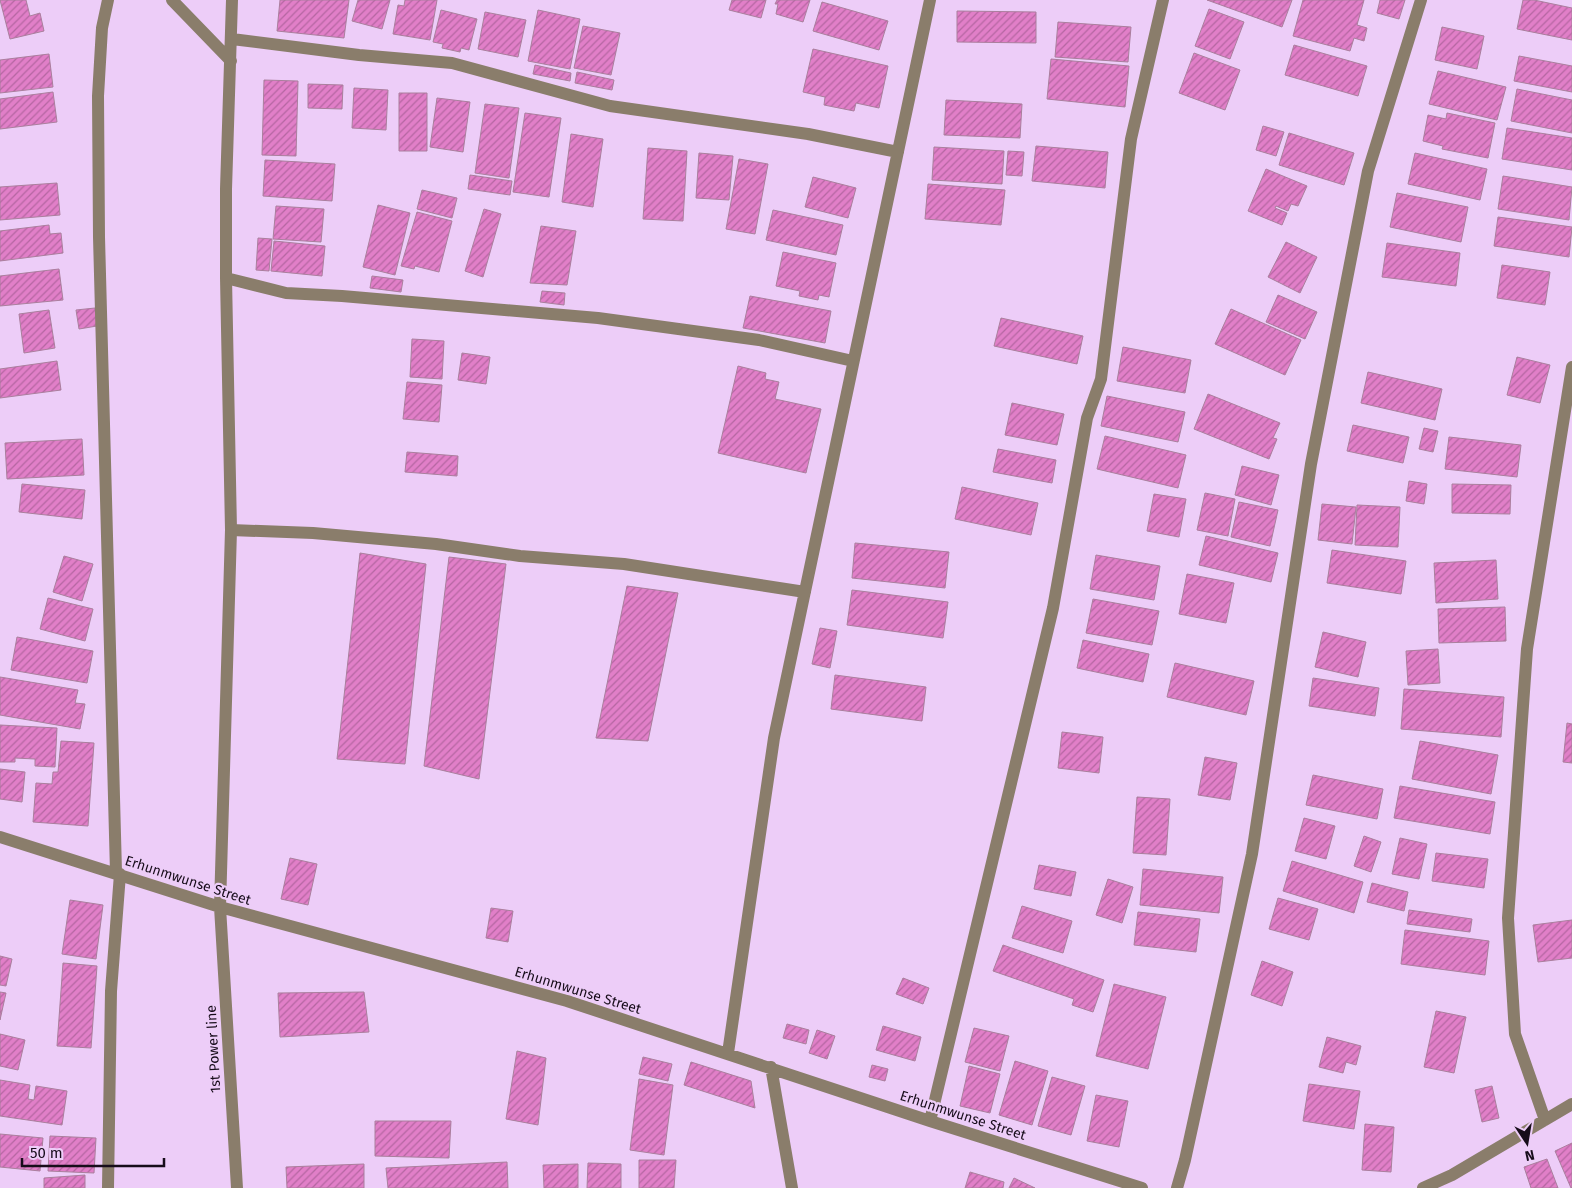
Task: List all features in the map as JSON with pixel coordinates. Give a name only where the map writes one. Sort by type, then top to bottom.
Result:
[{"type":"street","points":[[108,0],[102,28],[98,96],[99,237],[118,873],[110,991],[108,1188]]},
{"type":"street","points":[[172,0],[231,61]]},
{"type":"street","name":"1st Power line","points":[[232,0],[226,189],[231,530],[220,907],[236,1188]]},
{"type":"street","points":[[728,1053],[774,738],[930,0]]},
{"type":"street","points":[[930,1121],[1053,608],[1087,418],[1101,379],[1131,139],[1163,0]]},
{"type":"street","points":[[1177,1188],[1186,1160],[1252,854],[1311,464],[1368,171],[1421,0]]},
{"type":"street","points":[[232,39],[359,55],[452,63],[610,106],[808,134],[898,152]]},
{"type":"street","points":[[226,278],[286,293],[342,296],[607,319],[759,340],[853,361]]},
{"type":"street","points":[[1545,1120],[1515,1034],[1508,918],[1527,649],[1572,368]]},
{"type":"street","points":[[231,530],[313,533],[398,540],[520,556],[624,564],[805,592]]},
{"type":"street","name":"Erhunmwunse Street","points":[[0,837],[220,907],[567,1001],[930,1121],[1142,1188]]},
{"type":"street","points":[[771,1067],[792,1188]]},
{"type":"street","points":[[1423,1188],[1452,1175],[1572,1104]]},
{"type":"building","points":[[0,0],[26,0],[30,16],[40,13],[44,31],[10,39]]},
{"type":"building","points":[[280,0],[349,0],[344,38],[277,31]]},
{"type":"building","points":[[358,0],[390,0],[382,29],[352,21]]},
{"type":"building","points":[[405,0],[437,0],[430,40],[393,34],[398,5],[404,6]]},
{"type":"building","points":[[732,0],[766,0],[761,18],[729,10]]},
{"type":"building","points":[[777,0],[810,0],[803,22],[776,14],[778,4],[775,4]]},
{"type":"building","points":[[1207,0],[1292,0],[1282,27]]},
{"type":"building","points":[[1303,0],[1364,0],[1357,25],[1367,28],[1364,41],[1354,38],[1350,51],[1293,36]]},
{"type":"building","points":[[1380,0],[1405,0],[1399,19],[1377,13]]},
{"type":"building","points":[[1523,0],[1534,0],[1572,8],[1572,40],[1517,29]]},
{"type":"building","points":[[822,2],[888,21],[879,50],[813,31]]},
{"type":"building","points":[[1209,9],[1244,22],[1230,59],[1195,46]]},
{"type":"building","points":[[441,10],[477,19],[469,50],[461,48],[460,52],[442,48],[443,44],[433,42]]},
{"type":"building","points":[[538,10],[580,19],[570,69],[528,61]]},
{"type":"building","points":[[957,11],[1036,12],[1036,43],[957,42]]},
{"type":"building","points":[[485,12],[526,20],[518,57],[478,49]]},
{"type":"building","points":[[1058,22],[1131,27],[1128,62],[1055,57]]},
{"type":"building","points":[[583,26],[620,33],[611,75],[574,68]]},
{"type":"building","points":[[1442,27],[1484,36],[1477,69],[1435,60]]},
{"type":"building","points":[[1294,45],[1367,66],[1358,96],[1285,75]]},
{"type":"building","points":[[813,49],[888,66],[879,108],[856,103],[854,111],[824,105],[825,97],[803,92]]},
{"type":"building","points":[[1194,53],[1240,70],[1225,110],[1179,93]]},
{"type":"building","points":[[49,54],[53,87],[0,93],[0,60]]},
{"type":"building","points":[[1519,56],[1572,66],[1572,92],[1514,81]]},
{"type":"building","points":[[1051,59],[1129,66],[1125,107],[1047,99]]},
{"type":"building","points":[[535,65],[571,73],[570,81],[533,74]]},
{"type":"building","points":[[1438,71],[1506,87],[1497,120],[1429,104]]},
{"type":"building","points":[[577,72],[614,80],[612,90],[575,83]]},
{"type":"building","points":[[264,80],[298,81],[296,156],[262,155]]},
{"type":"building","points":[[308,84],[343,85],[342,109],[308,108]]},
{"type":"building","points":[[354,88],[388,90],[386,130],[352,128]]},
{"type":"building","points":[[1517,89],[1572,100],[1572,133],[1511,121]]},
{"type":"building","points":[[53,92],[57,122],[0,129],[0,99]]},
{"type":"building","points":[[399,93],[427,93],[427,151],[399,151]]},
{"type":"building","points":[[437,98],[470,102],[463,152],[430,147]]},
{"type":"building","points":[[946,100],[1022,104],[1020,138],[944,135]]},
{"type":"building","points":[[485,104],[519,108],[509,178],[475,173]]},
{"type":"building","points":[[525,113],[561,118],[549,197],[513,192]]},
{"type":"building","points":[[1447,113],[1495,123],[1488,158],[1442,149],[1443,146],[1423,141],[1428,115],[1446,119]]},
{"type":"building","points":[[1263,126],[1284,132],[1276,156],[1256,150]]},
{"type":"building","points":[[1507,128],[1572,138],[1572,170],[1502,159]]},
{"type":"building","points":[[1289,133],[1354,153],[1344,185],[1279,165]]},
{"type":"building","points":[[571,134],[603,139],[593,207],[562,202]]},
{"type":"building","points":[[1036,146],[1108,152],[1105,188],[1032,181]]},
{"type":"building","points":[[934,147],[1004,151],[1002,184],[932,180]]},
{"type":"building","points":[[648,148],[687,151],[683,221],[643,219]]},
{"type":"building","points":[[1008,151],[1024,152],[1022,176],[1006,175]]},
{"type":"building","points":[[699,153],[733,156],[729,200],[696,198]]},
{"type":"building","points":[[1415,153],[1487,169],[1480,200],[1408,184]]},
{"type":"building","points":[[739,159],[768,164],[755,234],[726,229]]},
{"type":"building","points":[[265,160],[335,164],[332,201],[263,196]]},
{"type":"building","points":[[1266,169],[1307,186],[1298,206],[1291,204],[1288,211],[1276,206],[1275,208],[1287,213],[1282,225],[1248,211]]},
{"type":"building","points":[[470,175],[512,181],[510,195],[468,189]]},
{"type":"building","points":[[1503,176],[1572,187],[1569,220],[1498,209]]},
{"type":"building","points":[[813,177],[856,188],[848,218],[805,207]]},
{"type":"building","points":[[57,183],[60,215],[0,220],[0,187]]},
{"type":"building","points":[[928,184],[1005,190],[1001,225],[925,219]]},
{"type":"building","points":[[422,190],[457,198],[452,218],[417,209]]},
{"type":"building","points":[[1397,193],[1468,207],[1461,242],[1390,227]]},
{"type":"building","points":[[378,205],[410,213],[395,275],[363,267]]},
{"type":"building","points":[[276,206],[324,209],[321,242],[273,239]]},
{"type":"building","points":[[484,209],[501,214],[483,277],[465,271]]},
{"type":"building","points":[[773,210],[843,225],[836,255],[766,240]]},
{"type":"building","points":[[417,212],[452,221],[439,272],[415,266],[414,269],[401,266]]},
{"type":"building","points":[[1498,217],[1572,227],[1569,257],[1494,246]]},
{"type":"building","points":[[49,225],[50,234],[61,233],[63,253],[0,261],[0,231]]},
{"type":"building","points":[[541,226],[576,231],[567,285],[530,283]]},
{"type":"building","points":[[258,238],[272,239],[269,271],[256,270]]},
{"type":"building","points":[[274,241],[325,246],[322,276],[271,271]]},
{"type":"building","points":[[1286,242],[1317,257],[1300,293],[1268,277]]},
{"type":"building","points":[[1387,243],[1460,253],[1456,286],[1382,277]]},
{"type":"building","points":[[783,252],[836,263],[829,297],[819,295],[818,300],[799,296],[800,291],[776,286]]},
{"type":"building","points":[[1502,265],[1550,272],[1545,305],[1497,298]]},
{"type":"building","points":[[59,269],[63,300],[0,306],[0,276]]},
{"type":"building","points":[[372,276],[403,280],[401,292],[370,288]]},
{"type":"building","points":[[542,291],[565,293],[564,305],[540,302]]},
{"type":"building","points":[[1278,295],[1317,312],[1305,339],[1266,322]]},
{"type":"building","points":[[750,296],[831,311],[825,343],[743,328]]},
{"type":"building","points":[[95,308],[97,326],[79,329],[76,310]]},
{"type":"building","points":[[1231,309],[1301,340],[1285,375],[1215,344]]},
{"type":"building","points":[[49,310],[55,348],[24,353],[19,314]]},
{"type":"building","points":[[1001,318],[1083,336],[1077,364],[994,346]]},
{"type":"building","points":[[412,339],[444,341],[442,379],[410,377]]},
{"type":"building","points":[[1123,347],[1191,360],[1185,393],[1117,381]]},
{"type":"building","points":[[462,353],[490,357],[486,384],[458,380]]},
{"type":"building","points":[[1517,357],[1550,365],[1540,403],[1507,395]]},
{"type":"building","points":[[57,361],[61,390],[0,398],[0,369]]},
{"type":"building","points":[[738,366],[766,373],[765,379],[779,382],[775,399],[821,409],[806,473],[718,453]]},
{"type":"building","points":[[1368,372],[1442,389],[1435,420],[1361,403]]},
{"type":"building","points":[[407,382],[442,385],[439,422],[403,419]]},
{"type":"building","points":[[1208,394],[1280,423],[1273,438],[1277,439],[1269,459],[1194,429]]},
{"type":"building","points":[[1107,396],[1185,412],[1178,442],[1101,426]]},
{"type":"building","points":[[1012,403],[1064,414],[1057,445],[1005,435]]},
{"type":"building","points":[[1353,425],[1409,437],[1403,463],[1347,451]]},
{"type":"building","points":[[1424,428],[1438,431],[1433,452],[1419,449]]},
{"type":"building","points":[[1105,436],[1186,455],[1178,488],[1097,469]]},
{"type":"building","points":[[1449,437],[1521,445],[1517,477],[1445,469]]},
{"type":"building","points":[[82,439],[84,475],[7,479],[5,443]]},
{"type":"building","points":[[998,449],[1056,460],[1052,483],[993,472]]},
{"type":"building","points":[[407,452],[458,456],[457,476],[405,472]]},
{"type":"building","points":[[1242,466],[1279,475],[1271,505],[1235,495]]},
{"type":"building","points":[[1409,481],[1427,484],[1424,504],[1406,501]]},
{"type":"building","points":[[22,484],[85,490],[82,519],[19,512]]},
{"type":"building","points":[[1452,484],[1511,485],[1510,514],[1452,513]]},
{"type":"building","points":[[962,487],[1038,503],[1031,535],[955,519]]},
{"type":"building","points":[[1205,493],[1235,499],[1228,536],[1197,530]]},
{"type":"building","points":[[1154,494],[1186,499],[1179,537],[1147,531]]},
{"type":"building","points":[[1239,502],[1278,510],[1270,546],[1231,537]]},
{"type":"building","points":[[1322,504],[1356,507],[1352,544],[1318,540]]},
{"type":"building","points":[[1357,505],[1400,507],[1398,547],[1355,545]]},
{"type":"building","points":[[1206,536],[1278,553],[1271,582],[1199,565]]},
{"type":"building","points":[[855,543],[949,552],[945,588],[852,578]]},
{"type":"building","points":[[1332,550],[1406,561],[1401,594],[1327,583]]},
{"type":"building","points":[[360,553],[426,564],[405,764],[337,759]]},
{"type":"building","points":[[1096,555],[1160,566],[1154,600],[1090,589]]},
{"type":"building","points":[[64,556],[93,564],[82,601],[53,592]]},
{"type":"building","points":[[449,557],[506,564],[479,779],[424,766]]},
{"type":"building","points":[[1496,560],[1498,599],[1436,603],[1434,563]]},
{"type":"building","points":[[1187,574],[1234,583],[1226,623],[1179,614]]},
{"type":"building","points":[[627,586],[678,593],[648,741],[596,738]]},
{"type":"building","points":[[852,590],[948,602],[943,638],[847,625]]},
{"type":"building","points":[[48,598],[93,609],[85,641],[40,629]]},
{"type":"building","points":[[1093,599],[1159,611],[1152,645],[1086,633]]},
{"type":"building","points":[[1505,607],[1506,641],[1439,643],[1438,609]]},
{"type":"building","points":[[820,628],[837,631],[830,668],[812,664]]},
{"type":"building","points":[[1323,632],[1366,642],[1358,677],[1315,667]]},
{"type":"building","points":[[17,637],[93,651],[87,683],[11,670]]},
{"type":"building","points":[[1083,640],[1149,654],[1143,682],[1077,668]]},
{"type":"building","points":[[1438,649],[1440,683],[1408,685],[1406,651]]},
{"type":"building","points":[[1175,663],[1254,681],[1246,715],[1167,697]]},
{"type":"building","points":[[835,675],[926,687],[922,721],[831,709]]},
{"type":"building","points":[[0,677],[78,690],[75,703],[85,704],[80,729],[0,715]]},
{"type":"building","points":[[1313,678],[1379,688],[1375,716],[1309,706]]},
{"type":"building","points":[[1404,689],[1504,697],[1501,737],[1401,729]]},
{"type":"building","points":[[1567,723],[1572,724],[1572,763],[1563,762]]},
{"type":"building","points":[[0,725],[57,728],[55,767],[35,766],[35,759],[15,758],[15,762],[0,762]]},
{"type":"building","points":[[1062,732],[1103,737],[1099,773],[1058,768]]},
{"type":"building","points":[[61,741],[94,743],[88,826],[33,822],[36,783],[52,784],[53,772],[58,772]]},
{"type":"building","points":[[1420,741],[1498,755],[1491,794],[1412,779]]},
{"type":"building","points":[[1205,757],[1237,763],[1230,800],[1198,795]]},
{"type":"building","points":[[0,769],[25,772],[22,802],[0,799]]},
{"type":"building","points":[[1313,775],[1383,789],[1377,819],[1306,805]]},
{"type":"building","points":[[1400,786],[1495,802],[1490,834],[1394,818]]},
{"type":"building","points":[[1137,797],[1170,799],[1166,855],[1133,853]]},
{"type":"building","points":[[1304,818],[1335,826],[1326,859],[1295,851]]},
{"type":"building","points":[[1364,836],[1381,842],[1371,872],[1354,866]]},
{"type":"building","points":[[1400,838],[1427,844],[1419,879],[1392,874]]},
{"type":"building","points":[[1436,853],[1488,859],[1484,888],[1432,881]]},
{"type":"building","points":[[290,858],[317,864],[308,905],[281,899]]},
{"type":"building","points":[[1292,861],[1363,882],[1354,913],[1283,891]]},
{"type":"building","points":[[1039,865],[1076,872],[1071,896],[1034,889]]},
{"type":"building","points":[[1143,869],[1223,877],[1219,913],[1140,905]]},
{"type":"building","points":[[1108,879],[1133,887],[1122,923],[1096,915]]},
{"type":"building","points":[[1372,883],[1408,892],[1404,911],[1367,902]]},
{"type":"building","points":[[1278,898],[1318,909],[1309,940],[1269,929]]},
{"type":"building","points":[[70,900],[103,905],[96,959],[62,954]]},
{"type":"building","points":[[1022,906],[1072,921],[1063,953],[1012,938]]},
{"type":"building","points":[[491,908],[513,911],[508,942],[486,938]]},
{"type":"building","points":[[1409,910],[1472,919],[1470,932],[1407,924]]},
{"type":"building","points":[[1138,912],[1200,919],[1196,952],[1134,945]]},
{"type":"building","points":[[1572,920],[1572,958],[1538,962],[1533,925]]},
{"type":"building","points":[[1405,930],[1489,941],[1485,975],[1401,964]]},
{"type":"building","points":[[1003,945],[1104,980],[1093,1012],[1072,1005],[1074,999],[993,971]]},
{"type":"building","points":[[0,956],[12,959],[6,986],[0,985]]},
{"type":"building","points":[[1262,961],[1293,972],[1282,1006],[1251,995]]},
{"type":"building","points":[[63,963],[97,966],[91,1048],[57,1046]]},
{"type":"building","points":[[903,978],[929,988],[923,1004],[896,994]]},
{"type":"building","points":[[1114,984],[1166,997],[1148,1069],[1096,1056]]},
{"type":"building","points":[[0,992],[6,993],[0,1020]]},
{"type":"building","points":[[364,992],[369,1032],[280,1037],[278,993]]},
{"type":"building","points":[[1436,1011],[1466,1017],[1454,1073],[1424,1067]]},
{"type":"building","points":[[787,1024],[809,1030],[806,1044],[783,1038]]},
{"type":"building","points":[[883,1026],[921,1037],[915,1061],[876,1050]]},
{"type":"building","points":[[974,1028],[1009,1036],[1000,1071],[965,1062]]},
{"type":"building","points":[[817,1030],[835,1036],[827,1059],[809,1053]]},
{"type":"building","points":[[0,1034],[25,1040],[18,1070],[0,1066]]},
{"type":"building","points":[[1327,1037],[1361,1046],[1356,1065],[1346,1062],[1343,1073],[1319,1067]]},
{"type":"building","points":[[517,1051],[546,1058],[538,1125],[506,1119]]},
{"type":"building","points":[[643,1057],[672,1064],[668,1081],[639,1074]]},
{"type":"building","points":[[1015,1061],[1048,1071],[1032,1125],[999,1115]]},
{"type":"building","points":[[691,1062],[751,1081],[755,1108],[684,1085]]},
{"type":"building","points":[[872,1065],[888,1069],[885,1081],[869,1077]]},
{"type":"building","points":[[969,1066],[1000,1074],[990,1113],[960,1106]]},
{"type":"building","points":[[1052,1077],[1085,1086],[1071,1135],[1038,1126]]},
{"type":"building","points":[[639,1079],[673,1085],[664,1155],[630,1150]]},
{"type":"building","points":[[0,1080],[30,1085],[28,1099],[34,1100],[36,1086],[67,1091],[62,1125],[0,1116]]},
{"type":"building","points":[[1309,1084],[1360,1091],[1354,1129],[1303,1121]]},
{"type":"building","points":[[1492,1086],[1499,1118],[1482,1122],[1475,1090]]},
{"type":"building","points":[[1096,1095],[1128,1101],[1119,1147],[1087,1141]]},
{"type":"building","points":[[375,1121],[451,1121],[449,1158],[375,1156]]},
{"type":"building","points":[[1365,1124],[1394,1127],[1391,1172],[1362,1170]]},
{"type":"building","points":[[0,1134],[43,1138],[40,1171],[0,1167]]},
{"type":"building","points":[[50,1136],[96,1138],[94,1173],[48,1171]]},
{"type":"building","points":[[1572,1143],[1572,1188],[1571,1188],[1555,1151]]},
{"type":"building","points":[[1547,1159],[1558,1188],[1531,1188],[1524,1167]]},
{"type":"building","points":[[639,1160],[676,1160],[674,1188],[639,1188]]},
{"type":"building","points":[[507,1162],[508,1188],[388,1188],[386,1168]]},
{"type":"building","points":[[588,1163],[621,1164],[621,1188],[587,1188]]},
{"type":"building","points":[[364,1164],[364,1188],[287,1188],[286,1167]]},
{"type":"building","points":[[578,1164],[578,1188],[544,1188],[543,1165]]},
{"type":"building","points":[[970,1172],[1004,1182],[1003,1188],[965,1188]]},
{"type":"building","points":[[85,1175],[85,1188],[44,1188],[44,1178]]},
{"type":"building","points":[[1014,1178],[1035,1188],[1009,1188]]}]
